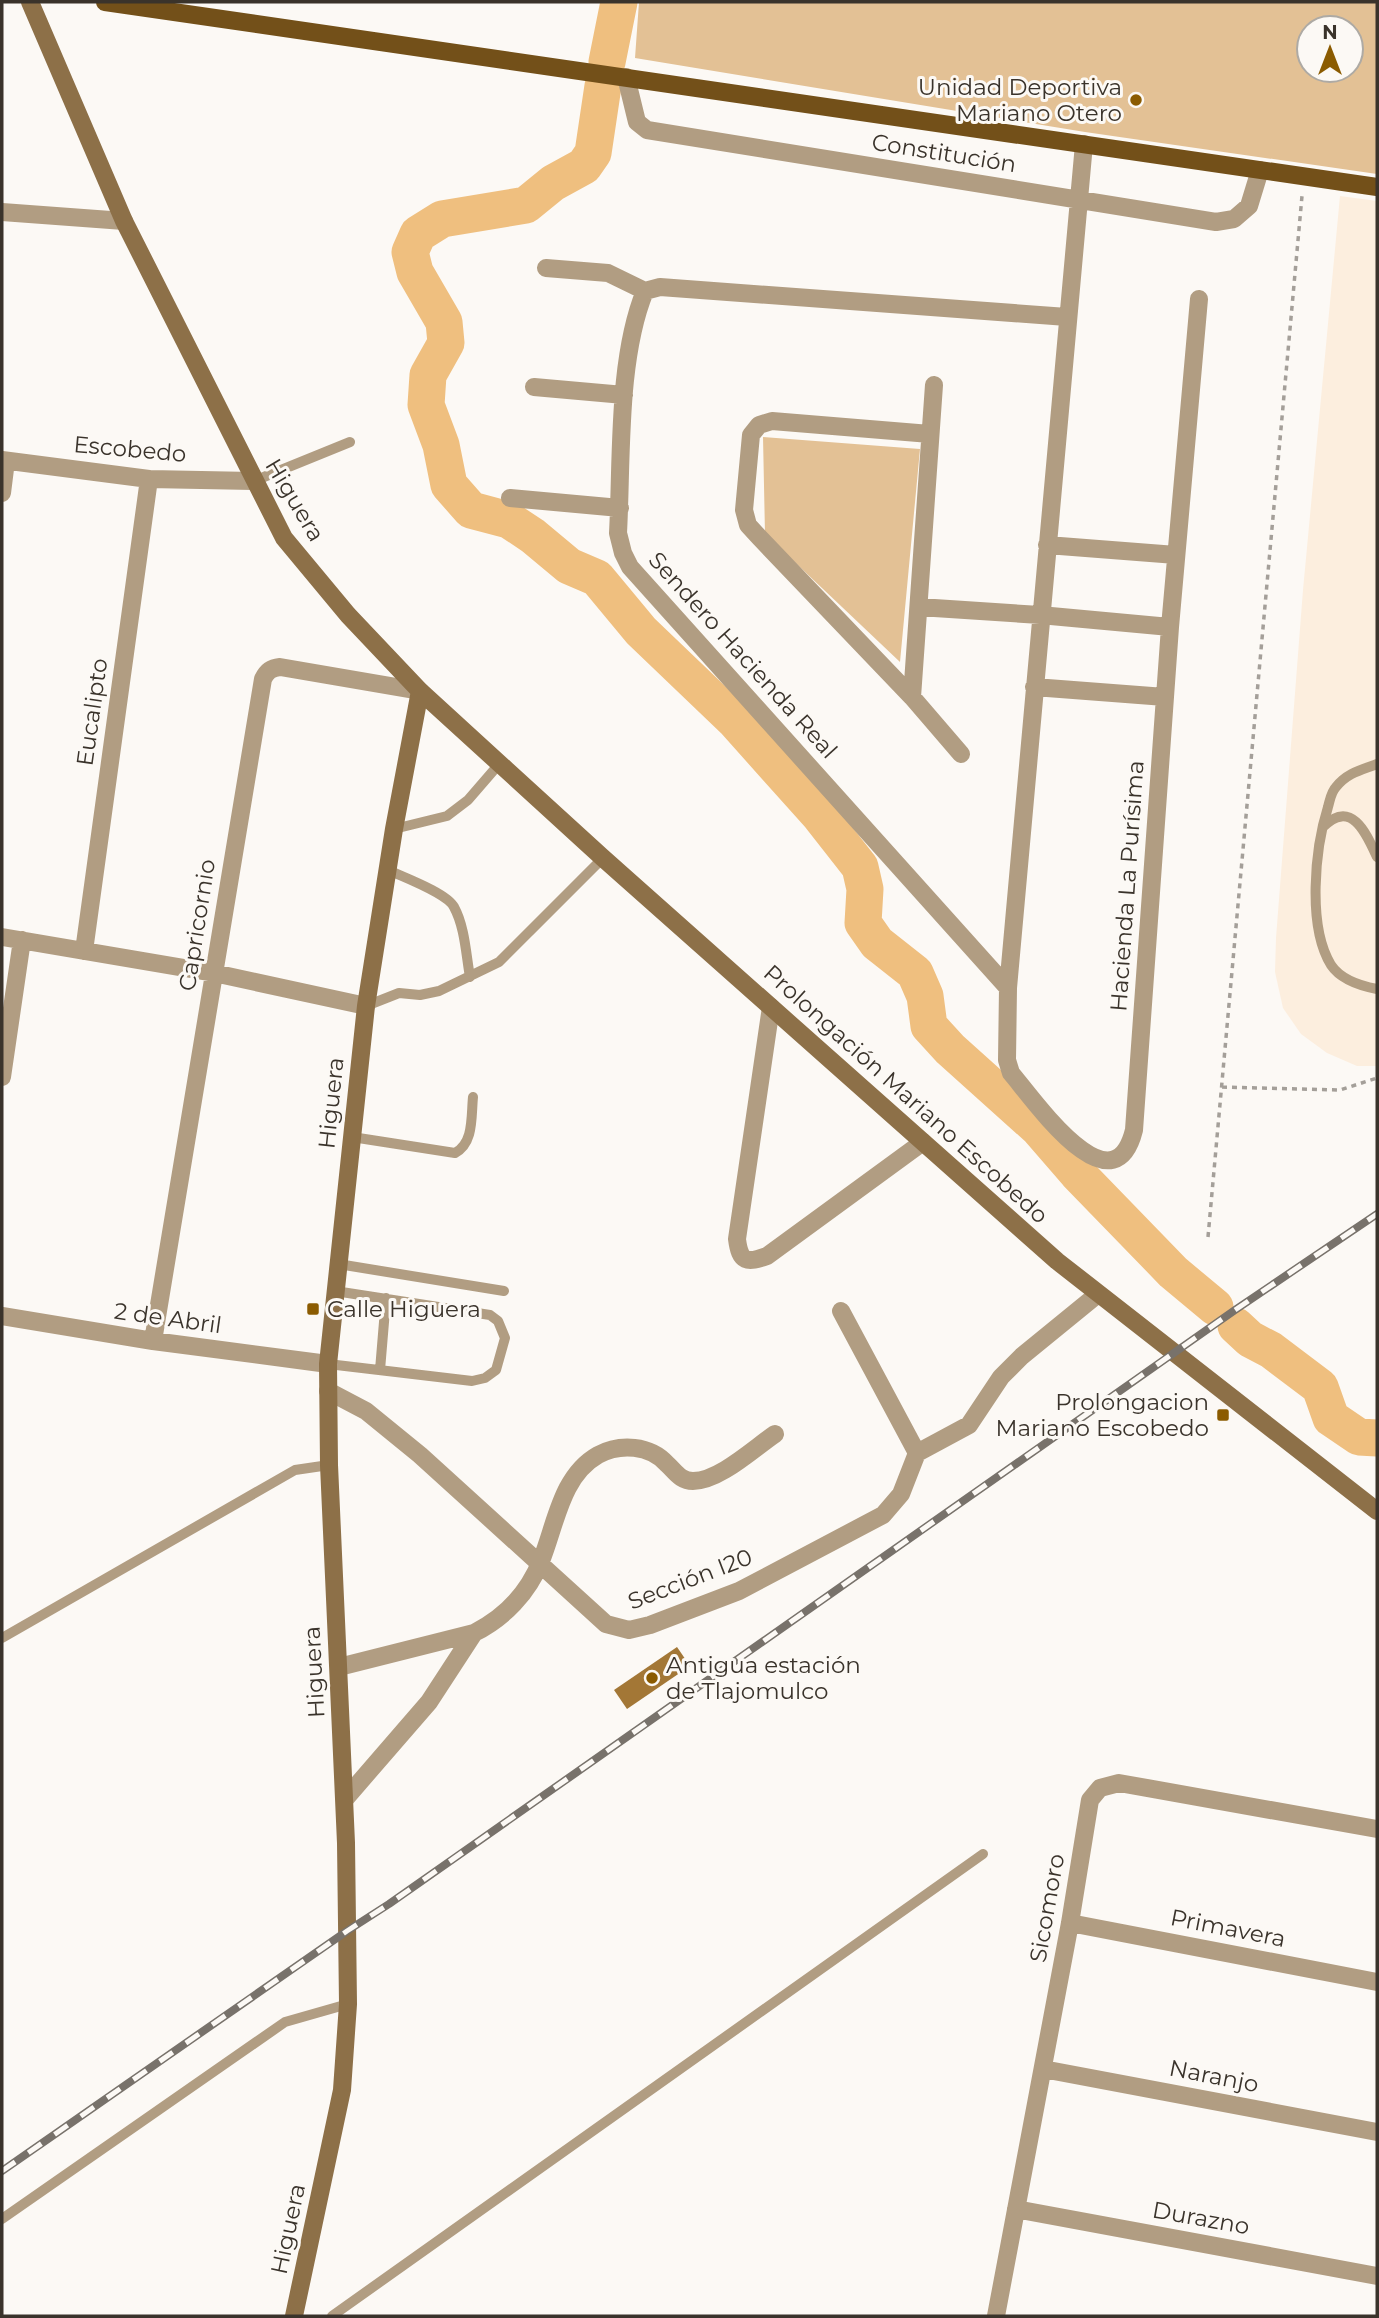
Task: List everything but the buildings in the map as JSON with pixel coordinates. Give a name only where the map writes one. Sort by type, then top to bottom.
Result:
[{"type":"main road","name":"Higuera","points":[[30,2],[124,221],[284,538],[348,615],[420,691],[394,829],[366,1006],[328,1364],[329,1465],[345,1798],[348,2004],[342,2090],[295,2316]]},
{"type":"main road","name":"Constitución","points":[[105,2],[150,5],[626,78],[1377,187]]},
{"type":"main road","name":"Prolongación Mariano Escobedo","points":[[420,691],[603,858],[1058,1261],[1377,1511]]},
{"type":"street","name":"Constitución","points":[[626,78],[637,122],[647,130],[1216,222],[1234,219],[1249,206],[1260,170]]},
{"type":"street","points":[[1007,988],[1084,144]]},
{"type":"street","points":[[2,212],[124,221]]},
{"type":"street","points":[[547,268],[608,273],[645,291],[660,287],[1067,317]]},
{"type":"street","name":"Sendero Hacienda Real","points":[[645,291],[633,329],[624,395],[618,534],[630,567],[1007,988]]},
{"type":"street","name":"Hacienda La Purísima","points":[[1007,988],[1007,1060],[1011,1073],[1069,1141],[1093,1157],[1107,1161],[1119,1158],[1130,1149],[1134,1130],[1170,627],[1199,299]]},
{"type":"street","points":[[912,697],[934,385]]},
{"type":"street","points":[[534,387],[624,395]]},
{"type":"street","points":[[930,434],[772,421],[759,425],[751,435],[744,510],[748,525],[912,697],[961,754]]},
{"type":"street","points":[[2,493],[4,460]]},
{"type":"street","name":"Escobedo","points":[[4,460],[149,479],[253,481]]},
{"type":"street","name":"Eucalipto","points":[[84,951],[149,479]]},
{"type":"street","points":[[510,498],[620,508]]},
{"type":"street","points":[[1046,545],[1177,555]]},
{"type":"street","points":[[919,607],[1170,627]]},
{"type":"street","name":"Capricornio","points":[[153,1341],[263,679],[266,672],[280,667],[420,691]]},
{"type":"street","points":[[1034,687],[1165,697]]},
{"type":"street","points":[[2,937],[214,973],[366,1006]]},
{"type":"street","points":[[2,1077],[22,940]]},
{"type":"street","points":[[771,1007],[737,1239],[739,1253],[744,1259],[752,1261],[767,1256],[923,1142]]},
{"type":"street","points":[[841,1311],[917,1453],[969,1425],[1001,1377],[1022,1356],[1098,1294]]},
{"type":"street","name":"2 de Abril","points":[[2,1316],[153,1341],[328,1364]]},
{"type":"street","name":"Sección I20","points":[[328,1391],[366,1411],[420,1455],[606,1624],[629,1630],[650,1625],[739,1591],[883,1515],[901,1494],[917,1453]]},
{"type":"street","points":[[339,1667],[474,1633],[490,1625],[519,1600],[540,1563],[569,1482],[597,1456],[619,1447],[641,1448],[666,1461],[677,1476],[691,1481],[715,1476],[775,1434]]},
{"type":"street","points":[[345,1798],[429,1702],[474,1633]]},
{"type":"street","name":"Sicomoro","points":[[996,2316],[1070,1923],[1090,1800],[1100,1788],[1119,1783],[1377,1829]]},
{"type":"street","name":"Primavera","points":[[1070,1923],[1377,1982]]},
{"type":"street","name":"Naranjo","points":[[1043,2069],[1377,2132]]},
{"type":"street","name":"Durazno","points":[[1016,2209],[1377,2276]]},
{"type":"lane","points":[[253,481],[350,442]]},
{"type":"lane","points":[[394,829],[447,816],[468,800],[500,763]]},
{"type":"lane","points":[[1377,764],[1349,774],[1333,789],[1321,830],[1315,881],[1319,936],[1332,966],[1357,985],[1377,989]]},
{"type":"lane","points":[[1321,830],[1331,820],[1346,817],[1360,823],[1377,857]]},
{"type":"lane","points":[[366,1006],[398,993],[420,995],[439,991],[499,962],[603,858]]},
{"type":"lane","points":[[388,870],[422,884],[453,904],[459,919],[470,977]]},
{"type":"lane","points":[[352,1137],[455,1153],[468,1141],[473,1097]]},
{"type":"lane","points":[[338,1264],[504,1291]]},
{"type":"lane","points":[[328,1364],[472,1381],[485,1378],[496,1370],[505,1338],[498,1321],[490,1315],[335,1291]]},
{"type":"lane","points":[[380,1370],[386,1298]]},
{"type":"lane","points":[[2,1638],[295,1470],[329,1465]]},
{"type":"lane","points":[[332,2316],[983,1854]]},
{"type":"lane","points":[[2,2219],[285,2022],[348,2004]]},
{"type":"path","points":[[1208,1237],[1304,176]]},
{"type":"path","points":[[1222,1087],[1340,1090],[1377,1078]]},
{"type":"shaded area","name":"Unidad Deportiva Mariano Otero","points":[[639,2],[1377,2],[1377,174],[1085,132],[635,58]]},
{"type":"shaded area","points":[[1340,196],[1377,201],[1377,1066],[1357,1066],[1327,1053],[1301,1034],[1283,1008],[1275,972],[1303,590]]},
{"type":"shaded area","points":[[763,437],[920,449],[900,662],[765,534]]},
{"type":"waterway","points":[[607,62],[619,2]]},
{"type":"waterway","points":[[603,86],[593,153],[584,166],[553,183],[526,205],[442,219],[418,234],[410,252],[415,272],[444,322],[446,343],[428,375],[426,405],[441,445],[449,485],[471,510],[509,520],[569,566],[597,578],[641,631],[735,721],[820,816],[860,867],[865,889],[863,923],[877,943],[915,973],[925,996],[929,1026],[950,1049],[1038,1128],[1077,1173],[1173,1272],[1215,1307]]},
{"type":"waterway","points":[[1236,1326],[1250,1339],[1271,1350],[1320,1387],[1331,1418],[1359,1437],[1377,1438]]},
{"type":"railway","points":[[2,2171],[389,1904],[1235,1310],[1377,1214]]},
{"type":"place","name":"Unidad Deportiva Mariano Otero","points":[[1136,100]]},
{"type":"place","name":"Calle Higuera","points":[[313,1309]]},
{"type":"place","name":"Prolongacion Mariano Escobedo","points":[[1223,1415]]},
{"type":"place","name":"Antigua estación de Tlajomulco","points":[[652,1678]]}]
